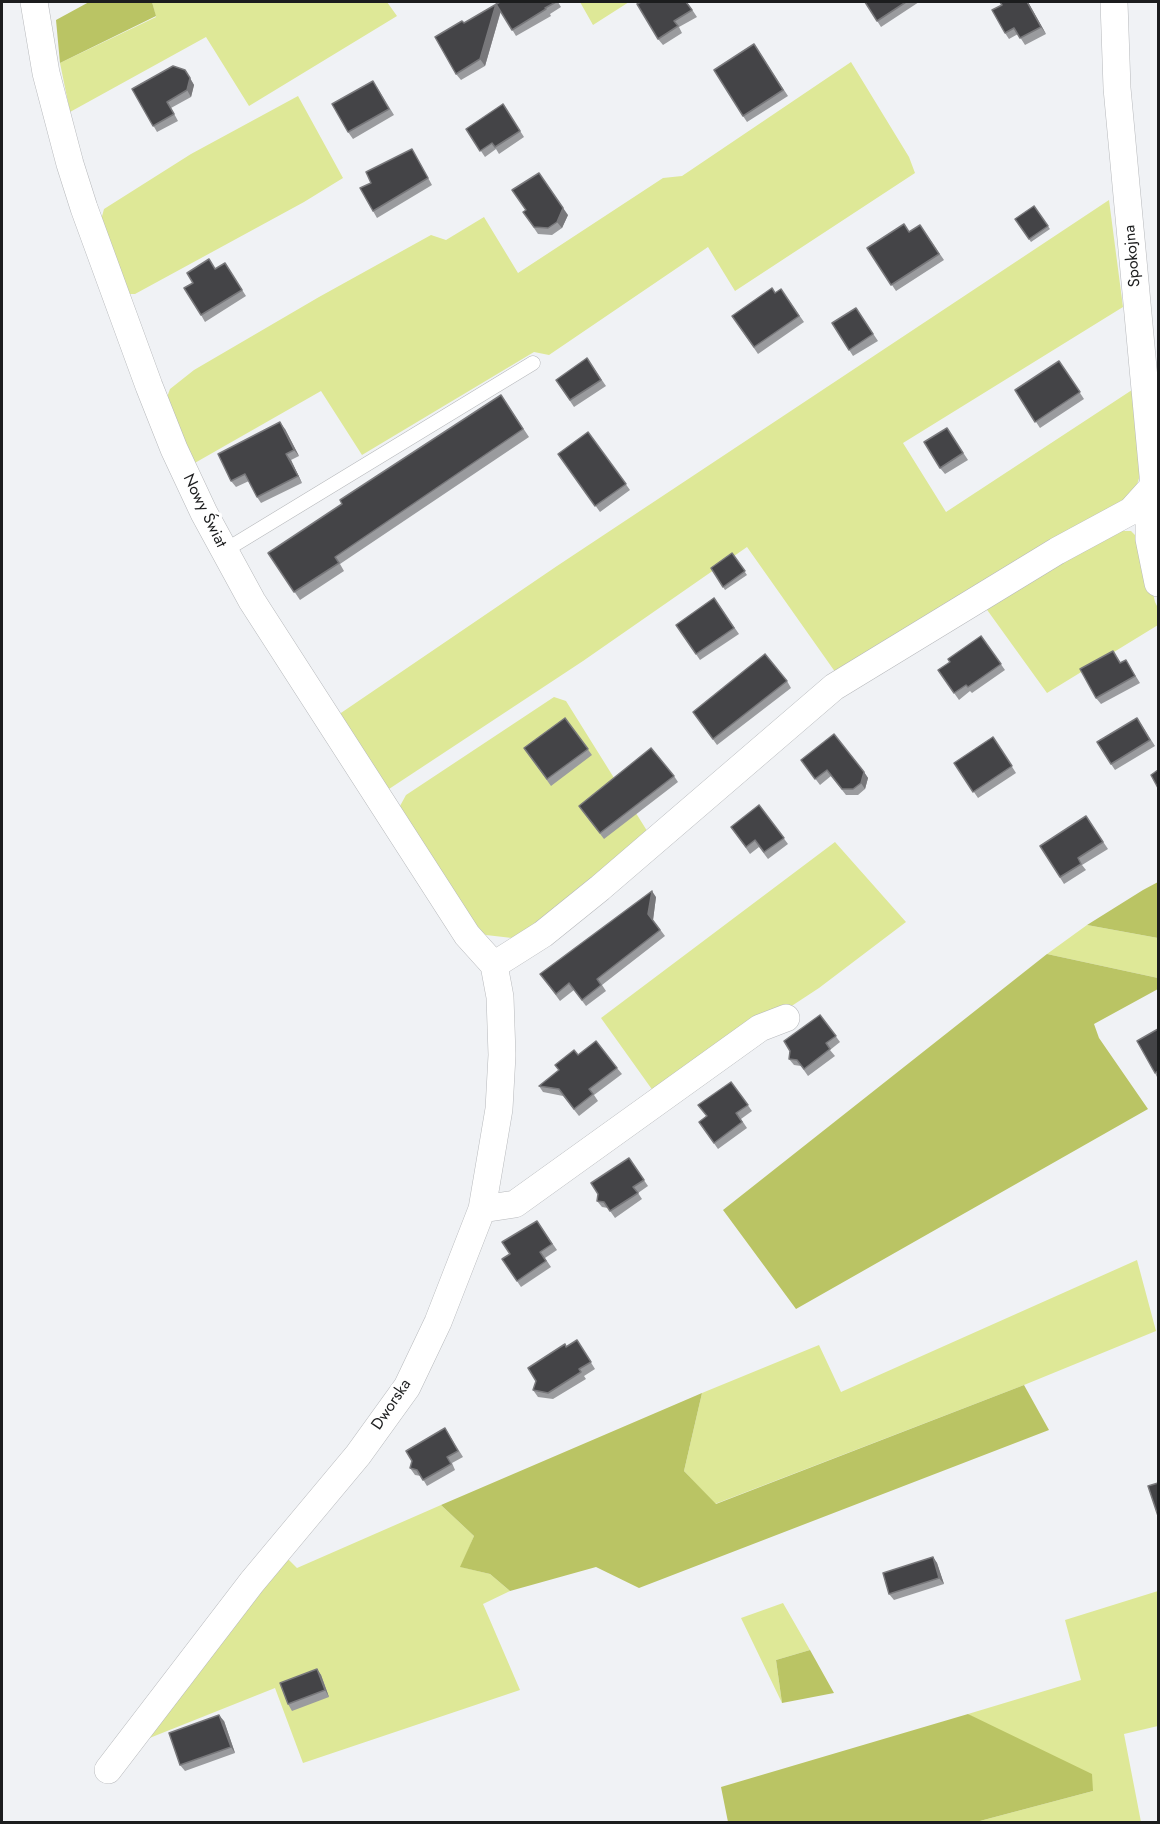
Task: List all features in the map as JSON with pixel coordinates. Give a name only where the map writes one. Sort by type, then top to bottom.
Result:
[{"type":"street","name":"Nowy Świat","points":[[34,2],[46,73],[70,164],[84,208],[174,450],[224,551],[252,601],[467,935],[494,965]]},
{"type":"street","name":"Spokojna","points":[[1114,2],[1117,88],[1154,492],[1149,539],[1158,583]]},
{"type":"street","points":[[494,965],[543,934],[600,888],[834,687],[1057,551],[1131,511],[1154,492]]},
{"type":"street","name":"Dworska","points":[[108,1770],[252,1582],[358,1455],[407,1387],[438,1322],[482,1209],[499,1109],[502,1055],[500,996],[494,965]]},
{"type":"street","points":[[482,1209],[515,1204],[760,1029],[786,1018]]},
{"type":"lane","points":[[224,551],[533,363]]},
{"type":"green space","points":[[89,2],[152,2],[156,16],[60,63],[56,20]]},
{"type":"green space","points":[[152,2],[387,2],[397,16],[249,106],[206,37],[70,112],[60,63],[156,17]]},
{"type":"green space","points":[[580,2],[629,2],[593,25]]},
{"type":"green space","points":[[851,62],[909,157],[915,173],[735,291],[708,247],[549,355],[534,352],[362,455],[321,391],[193,464],[166,400],[170,389],[194,370],[431,235],[446,240],[484,217],[518,273],[663,178],[682,176]]},
{"type":"green space","points":[[298,96],[343,178],[304,202],[135,294],[125,294],[101,220],[104,209],[191,154]]},
{"type":"green space","points":[[1109,200],[1123,307],[903,443],[946,512],[1135,388],[1141,472],[1133,497],[838,676],[747,547],[583,661],[389,789],[382,784],[335,717],[557,566]]},
{"type":"green space","points":[[1115,531],[1131,531],[1137,537],[1144,554],[1158,608],[1158,625],[1047,693],[985,607]]},
{"type":"green space","points":[[554,697],[566,701],[649,834],[538,929],[512,938],[486,935],[472,926],[402,817],[400,806],[406,795]]},
{"type":"green space","points":[[835,842],[906,922],[819,988],[656,1095],[601,1018]]},
{"type":"green space","points":[[1158,882],[1158,938],[1087,925],[1143,890]]},
{"type":"green space","points":[[1087,925],[1158,938],[1158,978],[1047,954]]},
{"type":"green space","points":[[1047,954],[1158,978],[1158,989],[1094,1024],[1099,1038],[1148,1109],[796,1309],[723,1210]]},
{"type":"green space","points":[[1137,1260],[1156,1331],[1024,1385],[715,1504],[684,1471],[702,1393],[819,1345],[841,1392]]},
{"type":"green space","points":[[1024,1385],[1049,1430],[639,1588],[596,1567],[510,1591],[490,1574],[460,1567],[474,1536],[441,1505],[702,1393],[684,1471],[716,1504]]},
{"type":"green space","points":[[441,1505],[474,1536],[461,1567],[490,1574],[510,1591],[483,1604],[520,1690],[303,1763],[275,1688],[137,1743],[287,1558],[297,1568]]},
{"type":"green space","points":[[1158,1591],[1158,1726],[1124,1734],[1141,1822],[976,1822],[1093,1791],[968,1714],[1081,1680],[1065,1620]]},
{"type":"green space","points":[[783,1603],[810,1650],[776,1660],[782,1703],[741,1618]]},
{"type":"green space","points":[[810,1650],[834,1693],[782,1703],[776,1660]]},
{"type":"green space","points":[[968,1714],[1092,1774],[1093,1791],[976,1822],[728,1822],[721,1787]]},
{"type":"building","points":[[500,2],[556,2],[512,30],[496,4]]},
{"type":"building","points":[[641,2],[686,2],[692,10],[674,21],[678,26],[658,39],[637,4]]},
{"type":"building","points":[[865,2],[906,2],[877,21]]},
{"type":"building","points":[[1000,2],[1027,2],[1041,27],[1020,38],[1014,28],[1005,33],[992,10],[1002,5]]},
{"type":"building","points":[[496,4],[480,59],[456,74],[435,37]]},
{"type":"building","points":[[754,44],[783,90],[743,116],[714,70]]},
{"type":"building","points":[[173,66],[185,70],[190,78],[187,90],[167,102],[174,114],[153,126],[132,89]]},
{"type":"building","points":[[373,81],[389,109],[348,132],[332,104]]},
{"type":"building","points":[[503,104],[520,131],[495,147],[492,143],[480,151],[466,129]]},
{"type":"building","points":[[412,149],[428,178],[373,211],[360,188],[371,183],[366,172]]},
{"type":"building","points":[[539,173],[563,208],[557,222],[548,228],[534,227],[523,212],[526,210],[512,190]]},
{"type":"building","points":[[1034,206],[1048,226],[1029,239],[1015,219]]},
{"type":"building","points":[[904,224],[909,232],[920,225],[939,254],[891,285],[867,248]]},
{"type":"building","points":[[209,259],[215,269],[225,263],[242,290],[201,315],[184,288],[193,283],[187,273]]},
{"type":"building","points":[[772,288],[775,293],[781,289],[799,316],[754,347],[732,316]]},
{"type":"building","points":[[856,308],[873,334],[849,350],[832,323]]},
{"type":"building","points":[[587,358],[601,380],[570,400],[556,380]]},
{"type":"building","points":[[1059,361],[1080,392],[1035,422],[1015,390]]},
{"type":"building","points":[[501,395],[523,429],[335,557],[339,563],[294,592],[268,553],[342,504],[340,500]]},
{"type":"building","points":[[280,422],[294,450],[286,454],[298,476],[257,497],[245,474],[231,481],[218,454]]},
{"type":"building","points":[[947,428],[963,453],[940,468],[924,442]]},
{"type":"building","points":[[588,432],[626,484],[595,506],[558,454]]},
{"type":"building","points":[[732,553],[745,571],[723,587],[711,568]]},
{"type":"building","points":[[714,598],[734,628],[696,654],[676,625]]},
{"type":"building","points":[[981,636],[1001,664],[968,687],[966,685],[954,693],[938,670],[950,662],[948,659]]},
{"type":"building","points":[[1113,651],[1120,663],[1126,660],[1135,676],[1096,698],[1080,669]]},
{"type":"building","points":[[765,654],[787,681],[713,739],[693,712]]},
{"type":"building","points":[[565,718],[588,749],[547,779],[524,748]]},
{"type":"building","points":[[1137,718],[1150,740],[1111,764],[1097,742]]},
{"type":"building","points":[[834,734],[864,772],[861,783],[853,789],[842,789],[827,770],[815,779],[801,760]]},
{"type":"building","points":[[993,737],[1012,766],[973,792],[954,763]]},
{"type":"building","points":[[651,748],[674,776],[600,833],[579,806]]},
{"type":"building","points":[[1158,770],[1158,788],[1151,775]]},
{"type":"building","points":[[759,805],[784,838],[764,852],[755,840],[746,847],[731,827]]},
{"type":"building","points":[[1086,816],[1103,842],[1078,858],[1081,864],[1060,877],[1040,846]]},
{"type":"building","points":[[652,891],[648,914],[660,930],[597,979],[601,985],[582,1000],[569,983],[556,994],[540,974]]},
{"type":"building","points":[[820,1015],[836,1036],[826,1043],[830,1049],[804,1069],[797,1060],[789,1059],[790,1051],[784,1041]]},
{"type":"building","points":[[1158,1029],[1158,1071],[1155,1073],[1137,1041]]},
{"type":"building","points":[[596,1041],[617,1068],[589,1089],[593,1094],[574,1109],[559,1089],[539,1086],[559,1070],[555,1065],[574,1050],[578,1055]]},
{"type":"building","points":[[731,1082],[748,1105],[736,1113],[742,1122],[714,1143],[699,1122],[707,1116],[698,1105]]},
{"type":"building","points":[[629,1158],[644,1180],[633,1187],[638,1193],[610,1211],[604,1202],[597,1201],[598,1194],[591,1183]]},
{"type":"building","points":[[537,1221],[552,1244],[540,1252],[546,1261],[517,1281],[502,1259],[510,1254],[502,1242]]},
{"type":"building","points":[[577,1340],[591,1362],[579,1369],[581,1372],[548,1393],[533,1390],[536,1381],[528,1368],[565,1344],[566,1347]]},
{"type":"building","points":[[445,1428],[458,1451],[447,1457],[451,1464],[423,1480],[417,1470],[410,1468],[412,1461],[406,1451]]},
{"type":"building","points":[[1158,1483],[1158,1516],[1148,1486]]},
{"type":"building","points":[[933,1557],[939,1578],[889,1594],[883,1573]]},
{"type":"building","points":[[317,1669],[325,1690],[288,1704],[280,1683]]},
{"type":"building","points":[[219,1715],[231,1747],[180,1765],[169,1733]]}]
